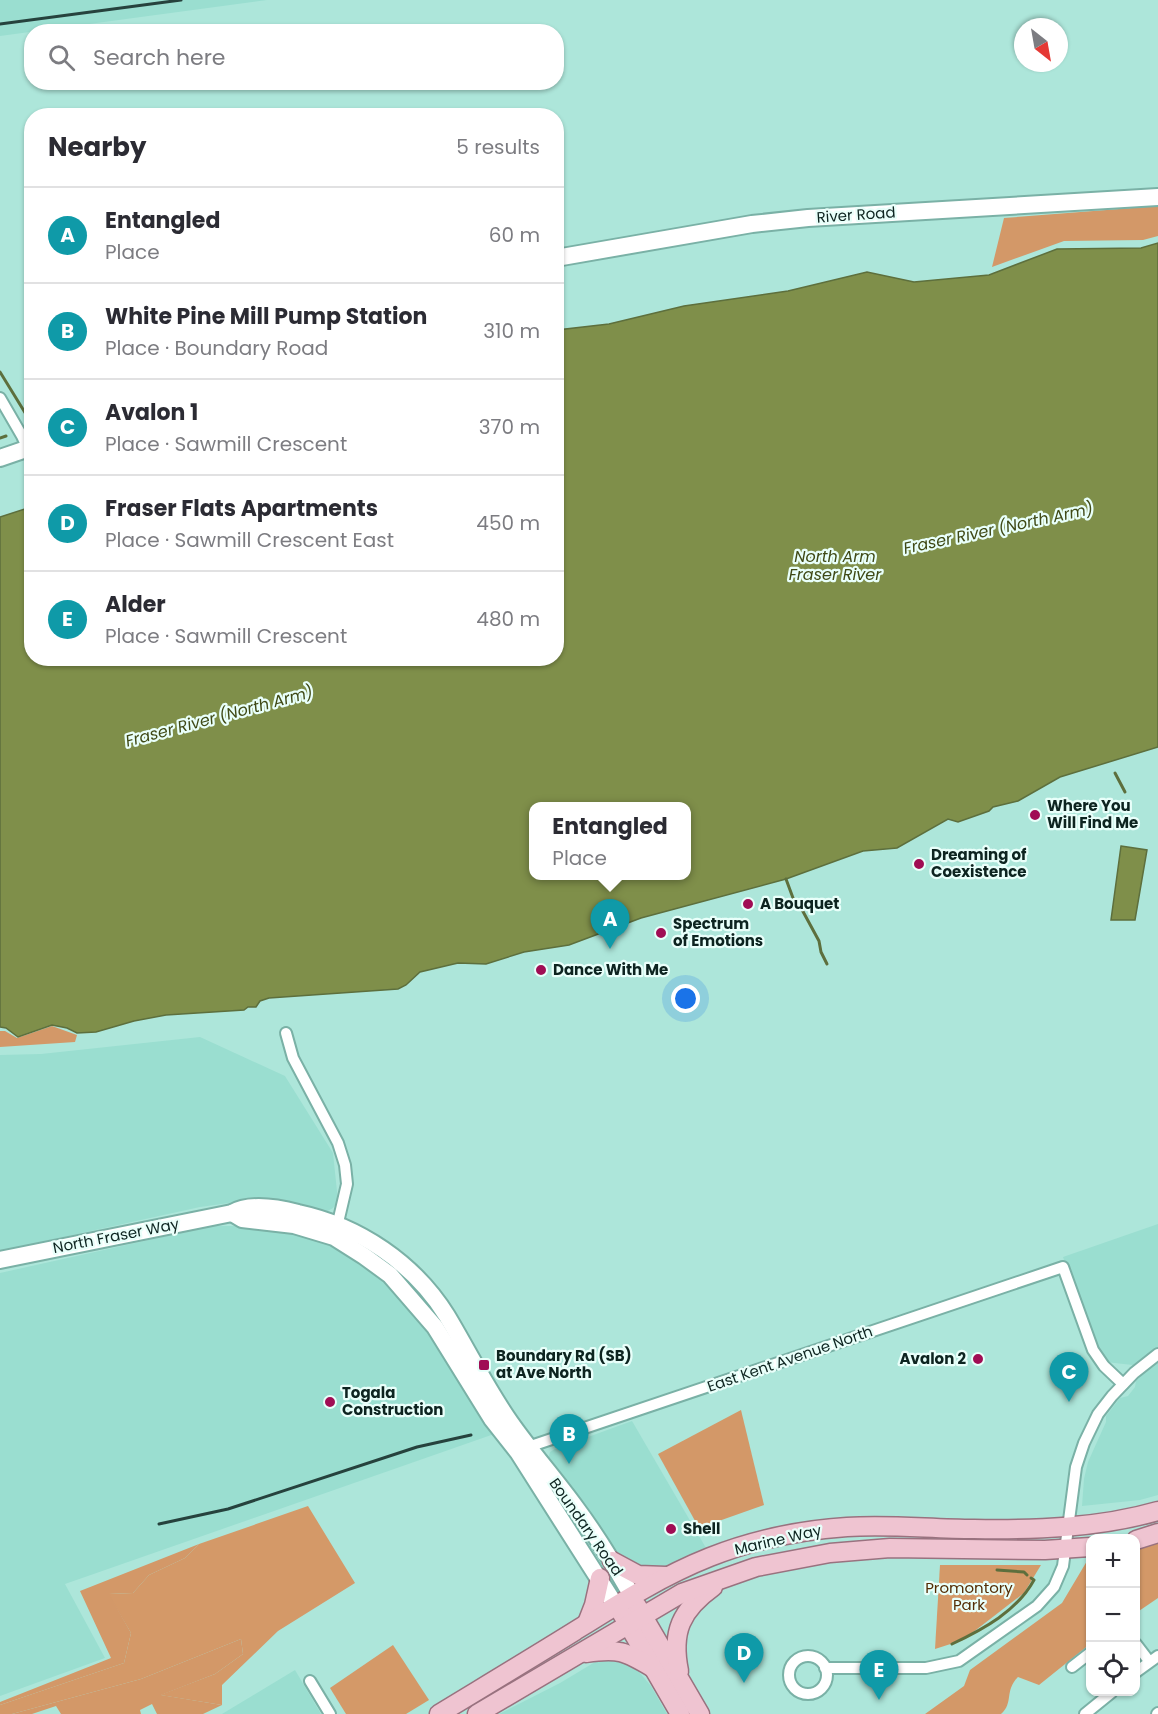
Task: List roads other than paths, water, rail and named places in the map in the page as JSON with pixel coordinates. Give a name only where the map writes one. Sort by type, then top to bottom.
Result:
[{"type":"main road","name":"Marine Way","points":[[440,1714],[668,1576],[710,1557],[747,1545],[816,1530],[877,1526],[975,1529],[1068,1527],[1158,1511]]},
{"type":"main road","points":[[1140,1539],[1158,1533]]},
{"type":"main road","name":"Marine Way","points":[[477,1714],[682,1593],[756,1567],[830,1553],[919,1548],[1086,1547]]},
{"type":"main road","points":[[612,1561],[638,1575],[668,1576]]},
{"type":"main road","points":[[587,1623],[600,1578]]},
{"type":"main road","points":[[681,1682],[675,1650],[680,1624],[687,1610],[700,1596],[723,1579]]},
{"type":"main road","name":"Boundary Road","points":[[624,1601],[635,1620],[681,1682],[700,1714]]},
{"type":"main road","name":"Boundary Road","points":[[635,1620],[654,1669],[680,1714]]},
{"type":"main road","points":[[577,1654],[609,1649],[628,1653],[654,1669]]},
{"type":"street","name":"River Road","points":[[564,257],[752,225],[808,218],[1158,197]]},
{"type":"street","points":[[0,398],[24,439]]},
{"type":"street","points":[[0,458],[24,450]]},
{"type":"street","points":[[286,1033],[293,1058],[338,1143],[345,1165],[348,1185],[336,1230]]},
{"type":"street","name":"North Fraser Way","points":[[0,1260],[232,1213],[242,1219],[336,1230]]},
{"type":"street","name":"Boundary Road","points":[[336,1230],[390,1275],[418,1305],[435,1327],[492,1419],[523,1449],[576,1508],[612,1561],[624,1601]]},
{"type":"street","name":"East Kent Avenue North","points":[[523,1449],[1063,1267],[1093,1350],[1104,1366],[1123,1384]]},
{"type":"street","points":[[825,1668],[926,1668],[959,1661],[1037,1606],[1054,1587],[1063,1566],[1076,1467],[1084,1443],[1098,1414],[1123,1384],[1158,1354]]},
{"type":"street","name":"Boundary Road","points":[[523,1449],[600,1578],[624,1601]]},
{"type":"street","points":[[1140,1648],[1153,1659],[1140,1669]]},
{"type":"street","points":[[1072,1667],[1086,1656]]},
{"type":"street","points":[[310,1681],[330,1714]]},
{"type":"street","points":[[1085,1714],[1107,1696]]},
{"type":"water","name":"North Arm Fraser River","points":[[1158,243],[1158,747],[1060,777],[1018,801],[993,807],[989,811],[958,822],[948,819],[897,848],[863,851],[786,879],[641,918],[569,945],[524,952],[486,964],[458,963],[420,972],[398,989],[269,998],[260,1001],[256,1007],[248,1007],[244,1010],[166,1015],[96,1032],[77,1033],[52,1025],[18,1037],[6,1028],[0,1027],[0,517],[24,509],[24,666],[564,666],[564,329],[609,324],[684,306],[788,291],[867,272],[914,282],[989,275],[1057,249],[1141,248]]},
{"type":"water","points":[[1121,846],[1147,850],[1135,920],[1111,920]]},
{"type":"waterway","points":[[0,372],[24,411]]},
{"type":"waterway","points":[[0,438],[6,436]]},
{"type":"waterway","points":[[1115,773],[1125,792]]},
{"type":"waterway","points":[[786,879],[793,898],[800,906],[819,941],[827,964]]},
{"type":"waterway","points":[[997,1570],[1024,1572],[1027,1575]]},
{"type":"waterway","points":[[952,1644],[988,1625],[1009,1610],[1027,1591],[1034,1580],[1031,1578]]},
{"type":"railway","points":[[0,24],[181,0]]},
{"type":"railway","points":[[159,1524],[228,1509],[417,1447],[471,1435]]},
{"type":"place","name":"Where You Will Find Me","points":[[1035,815]]},
{"type":"place","name":"Dreaming of Coexistence","points":[[919,864]]},
{"type":"place","name":"A Bouquet","points":[[748,904]]},
{"type":"place","name":"Spectrum of Emotions","points":[[661,933]]},
{"type":"place","name":"Entangled","points":[[610,949]]},
{"type":"place","name":"Dance With Me","points":[[541,970]]},
{"type":"place","name":"Avalon 2","points":[[978,1359]]},
{"type":"place","name":"Boundary Rd (SB) at Ave North","points":[[484,1365]]},
{"type":"place","name":"Togala Construction","points":[[330,1402]]},
{"type":"place","name":"Avalon 1","points":[[1069,1402]]},
{"type":"place","name":"White Pine Mill Pump Station","points":[[569,1464]]},
{"type":"place","name":"Shell","points":[[671,1529]]},
{"type":"place","name":"Fraser Flats Apartments","points":[[744,1683]]},
{"type":"place","name":"Alder","points":[[879,1700]]},
{"type":"water label","name":"Fraser River (North Arm)","points":[[998,528]]},
{"type":"water label","name":"Fraser River (North Arm)","points":[[219,716]]},
{"type":"park label","name":"Promontory Park","points":[[969,1596]]}]
